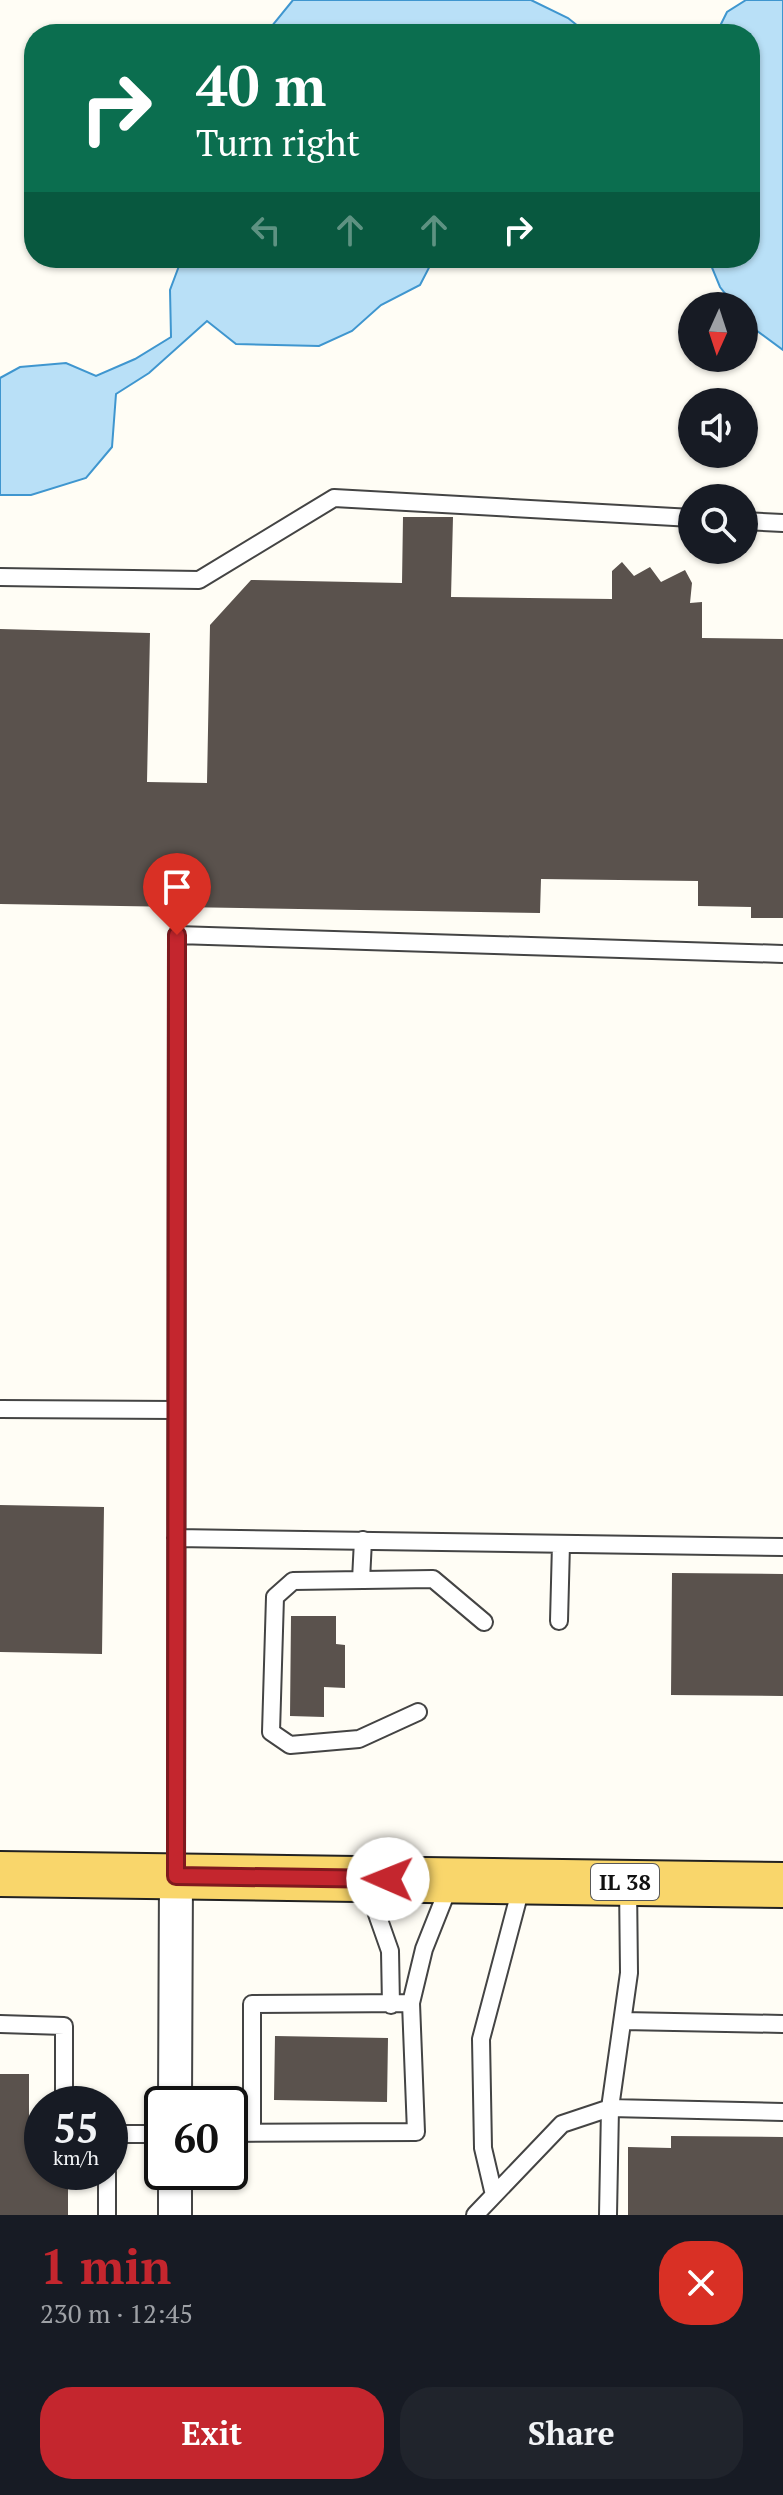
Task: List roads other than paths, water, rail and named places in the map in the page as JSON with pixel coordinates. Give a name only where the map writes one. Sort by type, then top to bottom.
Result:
[{"type":"main road","name":"IL 38","points":[[0,1874],[783,1885]]},
{"type":"street","points":[[175,2086],[176,1876]]},
{"type":"street","points":[[175,2190],[175,2215]]},
{"type":"lane","points":[[0,577],[199,580],[334,498],[678,517]]},
{"type":"lane","points":[[758,522],[783,523]]},
{"type":"lane","points":[[176,1876],[177,935],[783,954]]},
{"type":"lane","points":[[0,1409],[176,1410]]},
{"type":"lane","points":[[176,1538],[783,1547]]},
{"type":"lane","points":[[361,1580],[363,1540]]},
{"type":"lane","points":[[559,1621],[561,1544]]},
{"type":"lane","points":[[418,1712],[359,1739],[290,1745],[271,1732],[275,1597],[293,1581],[433,1579],[484,1622]]},
{"type":"lane","points":[[365,1879],[390,1951],[391,2005]]},
{"type":"lane","points":[[248,2133],[416,2132],[411,2003],[424,1949],[452,1880]]},
{"type":"lane","points":[[494,2195],[483,2148],[481,2039],[523,1881]]},
{"type":"lane","points":[[608,2215],[610,2108],[629,1973],[628,1882]]},
{"type":"lane","points":[[252,2133],[252,2004],[411,2003]]},
{"type":"lane","points":[[623,2021],[783,2024]]},
{"type":"lane","points":[[0,2024],[64,2026],[64,2086]]},
{"type":"lane","points":[[475,2215],[562,2124],[610,2108],[783,2112]]},
{"type":"lane","points":[[107,2190],[107,2215]]},
{"type":"water","points":[[293,0],[531,0],[576,24],[274,24]]},
{"type":"water","points":[[746,0],[783,0],[783,350],[758,332],[758,292],[724,292],[712,268],[760,268],[760,24],[721,24],[727,12]]},
{"type":"water","points":[[178,268],[429,268],[420,285],[381,305],[352,331],[319,346],[236,344],[207,321],[149,373],[116,394],[112,447],[86,478],[31,495],[0,495],[0,378],[20,367],[66,363],[96,376],[135,359],[171,337],[170,290]]}]
